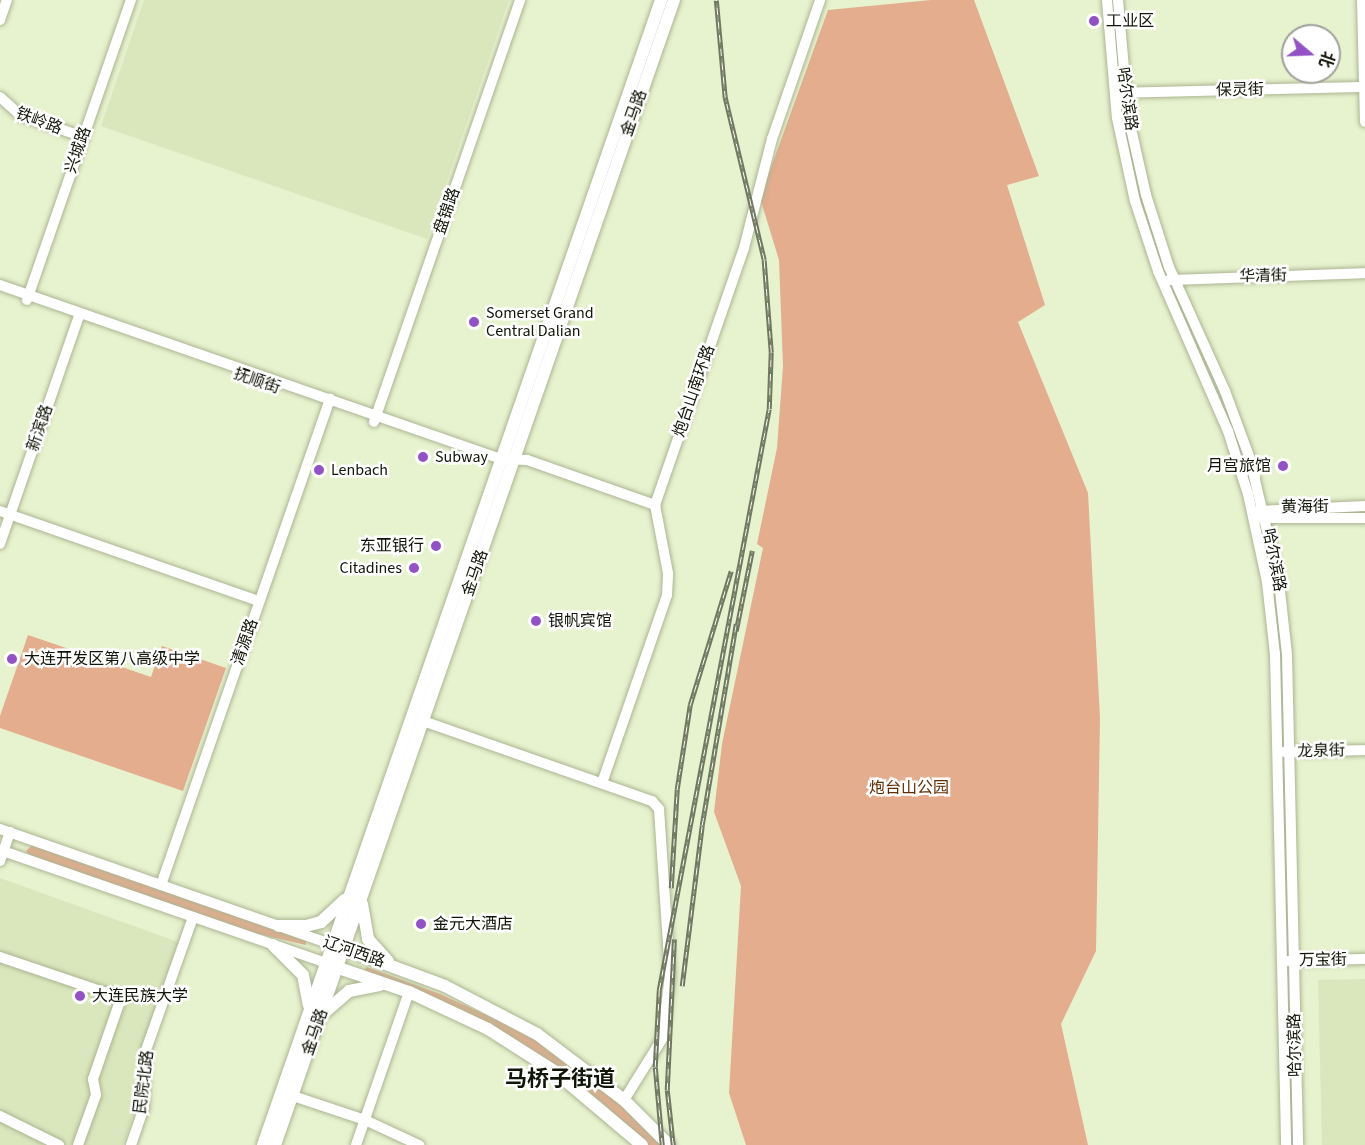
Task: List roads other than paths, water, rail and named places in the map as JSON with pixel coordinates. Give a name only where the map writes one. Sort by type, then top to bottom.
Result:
[{"type":"main road","name":"金马路","points":[[263,1145],[332,965],[661,0]]},
{"type":"main road","name":"金马路","points":[[358,890],[423,720],[505,461],[674,0]]},
{"type":"main road","points":[[279,926],[306,926],[321,922],[358,890],[368,939],[384,959],[396,967]]},
{"type":"main road","points":[[273,945],[303,975],[312,1022]]},
{"type":"main road","name":"辽河西路","points":[[338,946],[445,986],[537,1034],[624,1100],[669,1145]]},
{"type":"main road","points":[[360,975],[367,956]]},
{"type":"main road","name":"辽河西路","points":[[332,965],[409,992],[526,1052],[581,1091],[642,1145]]},
{"type":"main road","points":[[312,1022],[337,998],[349,991],[361,986],[391,986]]},
{"type":"main road","name":"金马路","points":[[276,1145],[293,1096],[312,1022]]},
{"type":"street","points":[[1,17],[7,0]]},
{"type":"street","name":"兴城路","points":[[27,298],[131,0]]},
{"type":"street","name":"盘锦路","points":[[375,419],[520,0]]},
{"type":"street","name":"炮台山南环路","points":[[602,783],[667,595],[668,573],[655,505],[744,248],[772,139],[820,0]]},
{"type":"street","name":"哈尔滨路","points":[[1107,0],[1114,93],[1135,201],[1224,422],[1253,514],[1272,615],[1283,752]]},
{"type":"street","name":"哈尔滨路","points":[[1118,0],[1126,93],[1146,195],[1168,280],[1228,400],[1263,508],[1283,614],[1283,752],[1288,961],[1298,1145]]},
{"type":"street","points":[[1362,0],[1365,122]]},
{"type":"street","name":"保灵街","points":[[1114,93],[1365,87]]},
{"type":"street","name":"铁岭路","points":[[0,97],[20,115],[83,137]]},
{"type":"street","name":"华清街","points":[[1168,280],[1365,273]]},
{"type":"street","name":"抚顺街","points":[[0,285],[27,298]]},
{"type":"street","name":"抚顺街","points":[[0,292],[27,298],[375,419],[505,461],[526,460],[655,505]]},
{"type":"street","name":"新滨路","points":[[0,544],[5,512],[79,316]]},
{"type":"street","name":"清源路","points":[[160,885],[328,402]]},
{"type":"street","name":"黄海街","points":[[1253,514],[1263,508],[1365,506]]},
{"type":"street","points":[[5,512],[259,601]]},
{"type":"street","name":"黄海街","points":[[1253,514],[1266,520],[1365,518]]},
{"type":"street","points":[[423,720],[652,801],[659,809],[670,975],[666,1009],[662,1039],[624,1100]]},
{"type":"street","name":"龙泉街","points":[[1283,752],[1365,750]]},
{"type":"street","points":[[1,854],[5,831]]},
{"type":"street","name":"辽河西路","points":[[5,831],[338,946]]},
{"type":"street","points":[[23,858],[29,839]]},
{"type":"street","name":"辽河西路","points":[[1,854],[23,858],[332,965]]},
{"type":"street","name":"民院北路","points":[[131,1145],[144,1108],[146,1050],[194,917]]},
{"type":"street","points":[[0,957],[121,998],[93,1079],[96,1095],[78,1145]]},
{"type":"street","name":"万宝街","points":[[1288,961],[1365,959]]},
{"type":"street","name":"哈尔滨路","points":[[1286,1145],[1288,961]]},
{"type":"street","points":[[356,1145],[409,992]]},
{"type":"street","points":[[293,1096],[365,1120],[419,1145]]},
{"type":"street","points":[[1,1119],[59,1145]]},
{"type":"railway","points":[[662,1145],[655,1067],[659,990],[769,409],[771,352],[764,260],[725,98],[716,0]]},
{"type":"railway","points":[[736,631],[752,551]]},
{"type":"railway","points":[[671,888],[677,789],[690,705],[731,571]]},
{"type":"railway","points":[[682,986],[702,825],[736,624]]},
{"type":"railway","points":[[673,1145],[667,1090],[674,939]]},
{"type":"place","name":"工业区","points":[[1094,21]]},
{"type":"place","name":"Somerset Grand Central Dalian","points":[[474,322]]},
{"type":"place","name":"Subway","points":[[423,457]]},
{"type":"place","name":"月宫旅馆","points":[[1283,466]]},
{"type":"place","name":"Lenbach","points":[[319,470]]},
{"type":"place","name":"东亚银行","points":[[436,546]]},
{"type":"place","name":"Citadines","points":[[414,568]]},
{"type":"place","name":"银帆宾馆","points":[[536,621]]},
{"type":"place","name":"大连开发区第八高级中学","points":[[12,659]]},
{"type":"place","name":"金元大酒店","points":[[421,924]]},
{"type":"place","name":"大连民族大学","points":[[80,996]]},
{"type":"district","name":"马桥子街道","points":[[560,1080]]},
{"type":"park label","name":"炮台山公园","points":[[909,788]]}]
